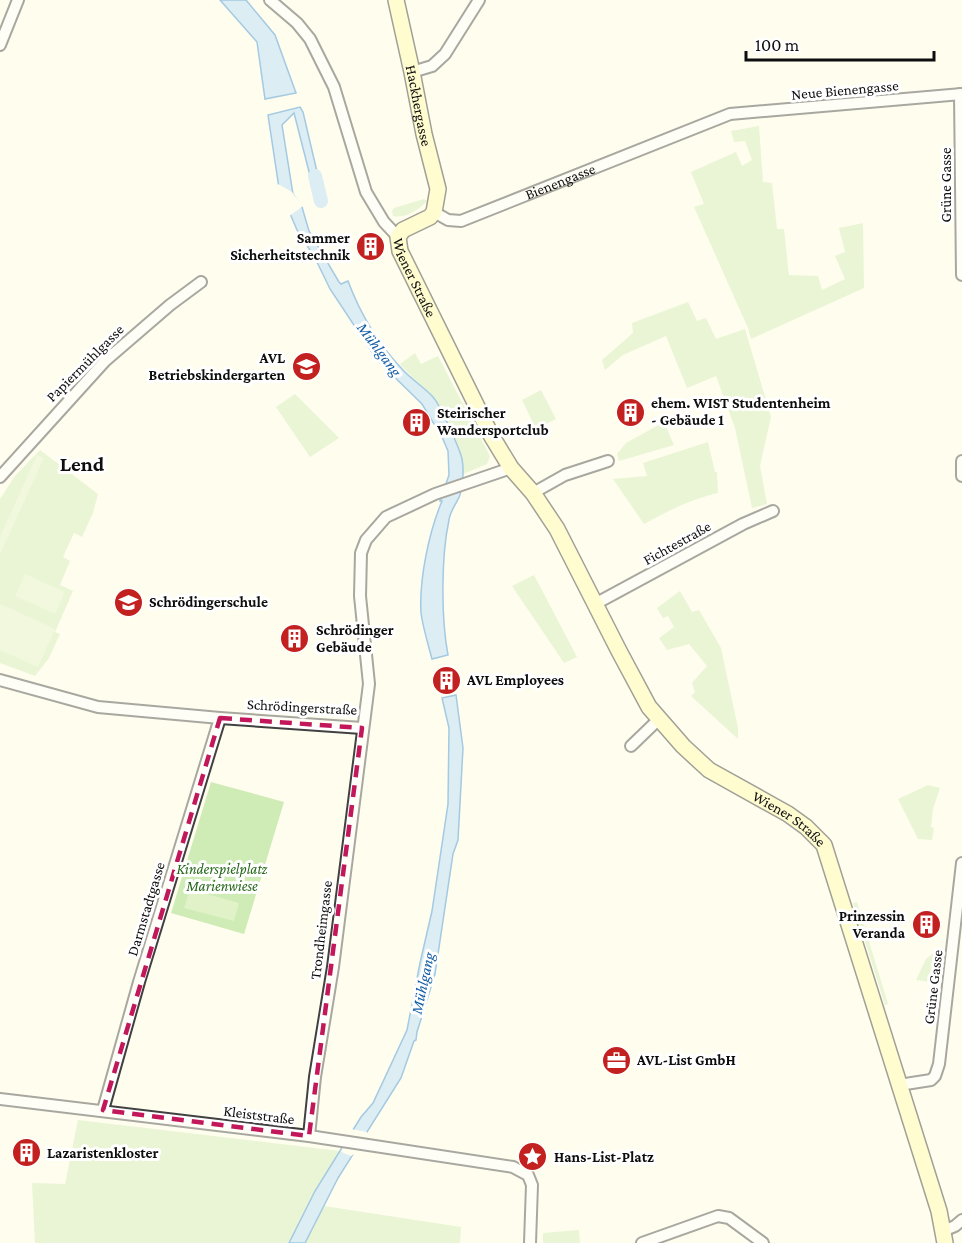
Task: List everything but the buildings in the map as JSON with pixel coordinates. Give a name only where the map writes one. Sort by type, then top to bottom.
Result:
[{"type":"main road","name":"Hackhergasse","points":[[396,0],[438,189],[434,212]]},
{"type":"main road","points":[[398,237],[403,230],[434,212]]},
{"type":"main road","name":"Wiener Straße","points":[[398,237],[400,251],[467,389],[511,468],[533,493],[557,529],[649,707],[683,746],[709,770],[788,814],[806,827],[824,845],[939,1211],[944,1237]]},
{"type":"street","points":[[0,45],[18,0]]},
{"type":"street","name":"Wiener Straße","points":[[270,0],[297,23],[310,39],[334,87],[366,192],[384,222],[398,237]]},
{"type":"street","points":[[412,72],[432,66],[445,54],[479,0]]},
{"type":"street","name":"Neue Bienengasse","points":[[730,114],[961,94]]},
{"type":"street","name":"Grüne Gasse","points":[[961,94],[962,275]]},
{"type":"street","name":"Bienengasse","points":[[434,212],[448,220],[461,220],[730,114]]},
{"type":"street","name":"Papiermühlgasse","points":[[0,477],[105,361],[201,282]]},
{"type":"street","points":[[533,493],[565,475],[608,461]]},
{"type":"street","points":[[962,461],[962,476]]},
{"type":"street","name":"Schrödingerstraße","points":[[0,680],[98,707],[362,728],[369,684],[360,596],[361,553],[366,540],[386,517],[435,494],[511,468]]},
{"type":"street","name":"Fichtestraße","points":[[595,604],[734,529],[773,511]]},
{"type":"street","name":"Darmstadtgasse","points":[[103,1110],[139,982],[220,718]]},
{"type":"street","points":[[631,746],[659,719]]},
{"type":"street","name":"Trondheimgasse","points":[[309,1136],[315,1077],[333,967],[362,728]]},
{"type":"street","name":"Grüne Gasse","points":[[898,1085],[931,1080],[939,1064],[962,863]]},
{"type":"street","name":"Kleiststraße","points":[[0,1099],[309,1136],[513,1167],[528,1174],[532,1185],[530,1243]]},
{"type":"street","points":[[642,1243],[718,1216],[729,1218],[763,1243]]},
{"type":"street","points":[[944,1237],[962,1220]]},
{"type":"highlighted area","points":[[220,718],[362,728],[309,1136],[103,1110]]},
{"type":"green space","points":[[759,126],[763,182],[772,183],[777,229],[784,229],[789,275],[818,276],[822,290],[845,279],[835,256],[845,252],[839,228],[863,223],[864,288],[751,339],[694,207],[704,204],[691,172],[736,152],[742,166],[752,160],[745,141],[734,142],[731,131]]},
{"type":"green space","points":[[424,199],[427,201],[411,213],[393,216],[394,208]]},
{"type":"green space","points":[[688,302],[697,321],[706,318],[716,339],[745,329],[771,417],[760,466],[767,504],[752,508],[735,428],[716,376],[687,388],[666,336],[623,355],[605,370],[602,360],[633,333],[632,323]]},
{"type":"green space","points":[[415,353],[421,364],[438,356],[490,456],[487,464],[463,474],[462,458],[435,399],[400,364]]},
{"type":"green space","points":[[541,390],[556,419],[536,429],[522,400]]},
{"type":"green space","points":[[295,394],[339,438],[310,457],[276,407]]},
{"type":"green space","points":[[664,422],[674,445],[619,461],[617,454],[626,443]]},
{"type":"green space","points":[[708,442],[715,472],[717,472],[718,493],[689,502],[644,524],[613,479],[647,476],[643,463]]},
{"type":"green space","points":[[40,450],[98,494],[93,513],[82,537],[74,533],[63,557],[70,561],[60,585],[73,591],[55,632],[60,634],[49,658],[35,676],[0,663],[0,499],[15,476]]},
{"type":"green space","points":[[37,455],[44,458],[0,554],[0,537]]},
{"type":"green space","points":[[25,574],[65,592],[55,614],[15,596]]},
{"type":"green space","points":[[534,575],[577,657],[564,663],[512,586]]},
{"type":"green space","points":[[680,591],[692,612],[699,610],[721,648],[738,728],[738,739],[691,696],[695,692],[692,683],[707,666],[689,644],[667,650],[659,638],[674,627],[668,616],[663,618],[657,608]]},
{"type":"green space","points":[[0,604],[55,629],[38,667],[0,650]]},
{"type":"green space","name":"Kinderspielplatz Marienwiese","points":[[211,782],[284,802],[244,934],[171,913]]},
{"type":"green space","points":[[928,785],[940,788],[933,809],[932,840],[918,839],[898,799]]},
{"type":"green space","points":[[190,889],[239,903],[234,921],[184,908]]},
{"type":"green space","points":[[857,902],[888,1004],[885,1005],[853,903]]},
{"type":"green space","points":[[935,952],[941,958],[938,983],[916,980],[926,959]]},
{"type":"green space","points":[[78,1120],[340,1151],[330,1195],[324,1206],[461,1227],[460,1243],[35,1243],[32,1183],[65,1184]]},
{"type":"green space","points":[[579,1230],[580,1243],[543,1243],[543,1233]]},
{"type":"water","points":[[220,0],[246,0],[275,35],[296,93],[265,99],[257,42]]},
{"type":"water","name":"Mühlgang","points":[[300,107],[322,193],[315,195],[294,113],[282,125],[293,194],[302,207],[309,231],[339,282],[341,284],[348,281],[364,317],[386,350],[407,374],[436,401],[462,459],[461,491],[450,517],[444,552],[443,606],[448,655],[432,659],[422,619],[421,600],[423,571],[429,541],[449,475],[448,451],[422,404],[377,360],[330,289],[315,258],[297,230],[279,188],[268,115]]},
{"type":"water","name":"Mühlgang","points":[[456,695],[463,748],[458,840],[453,854],[435,974],[416,1040],[401,1078],[338,1178],[305,1243],[289,1243],[315,1191],[361,1117],[373,1103],[407,1030],[432,911],[448,804],[449,728],[442,698]]},
{"type":"pier","points":[[278,184],[292,192],[303,206],[288,217],[277,187]]},
{"type":"pier","points":[[351,1129],[367,1132],[368,1135],[358,1152],[351,1156],[341,1152]]},
{"type":"waterway","points":[[315,176],[321,201]]},
{"type":"place","name":"Sammer Sicherheitstechnik","points":[[371,247]]},
{"type":"place","name":"AVL Betriebskindergarten","points":[[306,367]]},
{"type":"place","name":"ehem. WIST Studentenheim - Gebäude 1","points":[[630,412]]},
{"type":"place","name":"Steirischer Wandersportclub","points":[[416,422]]},
{"type":"place","name":"Schrödingerschule","points":[[128,602]]},
{"type":"place","name":"Schrödinger Gebäude","points":[[295,639]]},
{"type":"place","name":"AVL Employees","points":[[446,680]]},
{"type":"place","name":"Prinzessin Veranda","points":[[926,925]]},
{"type":"place","name":"AVL-List GmbH","points":[[616,1060]]},
{"type":"place","name":"Lazaristenkloster","points":[[26,1153]]},
{"type":"place","name":"Hans-List-Platz","points":[[533,1157]]},
{"type":"district","name":"Lend","points":[[82,464]]}]
